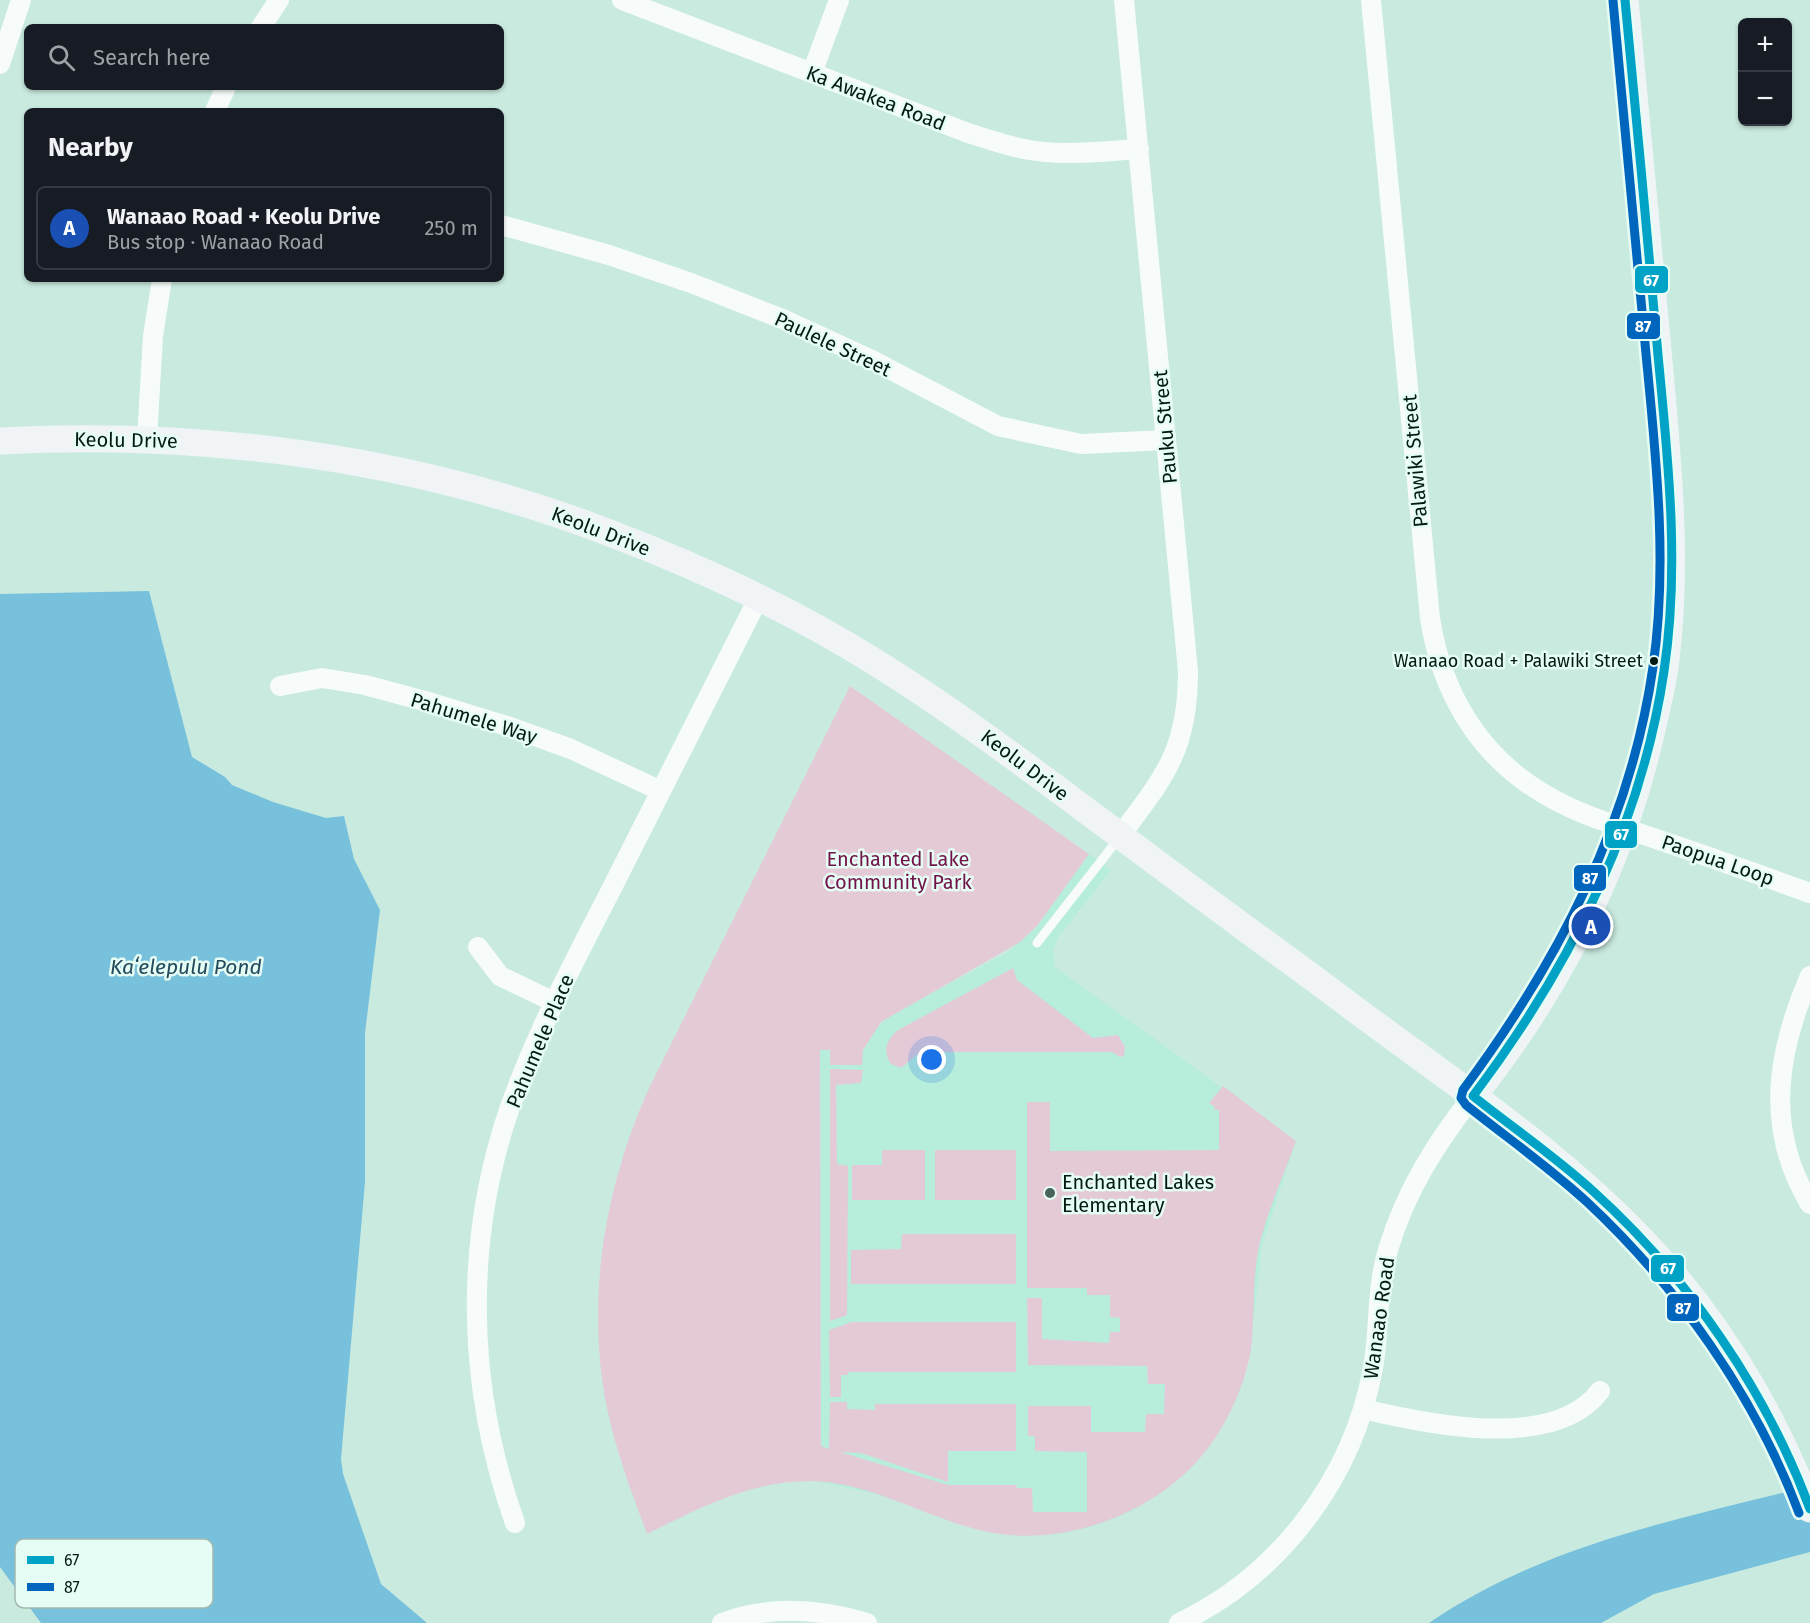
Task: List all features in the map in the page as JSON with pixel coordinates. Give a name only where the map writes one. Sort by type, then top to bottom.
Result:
[{"type":"main road","name":"Wanaao Road","points":[[1473,1096],[1502,1059],[1559,973],[1595,902],[1625,828],[1645,760],[1666,663],[1672,576],[1666,436],[1625,0]]},
{"type":"main road","name":"Keolu Drive","points":[[0,441],[147,440],[218,444],[323,457],[450,483],[553,512],[608,532],[759,597],[850,647],[993,740],[1473,1096],[1594,1192],[1670,1270],[1699,1306],[1733,1357],[1768,1418],[1810,1509]]},
{"type":"street","points":[[0,64],[21,0]]},
{"type":"street","points":[[263,24],[279,0]]},
{"type":"street","name":"Ka Awakea Road","points":[[622,0],[968,133],[1016,148],[1046,153],[1139,149]]},
{"type":"street","points":[[812,73],[839,0]]},
{"type":"street","name":"Pauku Street","points":[[1120,836],[1174,758],[1184,730],[1188,701],[1188,671],[1124,0]]},
{"type":"street","name":"Palawiki Street","points":[[1371,0],[1435,650],[1445,682],[1459,711],[1479,739],[1502,762],[1554,800],[1625,828]]},
{"type":"street","points":[[216,108],[225,90]]},
{"type":"street","name":"Paulele Street","points":[[504,226],[609,255],[691,283],[775,316],[874,362],[998,426],[1081,444],[1166,440]]},
{"type":"street","points":[[147,440],[153,336],[162,282]]},
{"type":"street","name":"Pahumele Place","points":[[515,1523],[497,1472],[480,1376],[477,1292],[480,1240],[494,1164],[510,1108],[554,1002],[759,597]]},
{"type":"street","name":"Pahumele Way","points":[[280,686],[322,678],[365,685],[432,703],[571,749],[661,791]]},
{"type":"street","name":"Paopua Loop","points":[[1625,828],[1810,892]]},
{"type":"street","points":[[478,947],[500,976],[554,1002]]},
{"type":"street","points":[[1810,976],[1784,1044],[1780,1084],[1782,1125],[1792,1163],[1810,1203]]},
{"type":"street","name":"Wanaao Road","points":[[1179,1623],[1241,1585],[1290,1539],[1335,1476],[1363,1408],[1373,1367],[1380,1281],[1396,1225],[1421,1170],[1446,1131],[1473,1096]]},
{"type":"street","points":[[1363,1408],[1445,1426],[1515,1427],[1574,1414],[1593,1401],[1600,1391]]},
{"type":"street","points":[[722,1623],[751,1614],[799,1610],[823,1612],[867,1623]]},
{"type":"lane","points":[[1037,943],[1120,836]]},
{"type":"shaded area","name":"Enchanted Lakes Elementary","points":[[1089,854],[1111,870],[1058,938],[1053,952],[1055,967],[1296,1141],[1262,1245],[1250,1352],[1238,1393],[1219,1432],[1198,1459],[1168,1486],[1132,1511],[1091,1527],[1057,1534],[1015,1536],[876,1494],[820,1482],[820,1050],[865,1049],[874,1031],[890,1016],[1008,952],[1037,926]]},
{"type":"green space","name":"Enchanted Lake Community Park","points":[[850,686],[1089,854],[1037,926],[1020,942],[881,1022],[863,1050],[862,1065],[830,1065],[830,1050],[820,1050],[821,1446],[829,1449],[830,1402],[847,1402],[847,1409],[875,1410],[875,1404],[1016,1404],[1016,1451],[948,1451],[948,1482],[861,1453],[840,1452],[948,1485],[1016,1485],[1017,1488],[1032,1488],[1033,1512],[1087,1512],[1087,1452],[1035,1451],[1035,1436],[1028,1436],[1028,1406],[1091,1406],[1091,1432],[1145,1432],[1146,1414],[1164,1414],[1165,1384],[1148,1384],[1147,1366],[1028,1365],[1027,1298],[1042,1298],[1042,1339],[1109,1343],[1110,1332],[1120,1332],[1120,1318],[1110,1317],[1110,1295],[1087,1295],[1087,1288],[1027,1288],[1027,1102],[1050,1102],[1050,1151],[1219,1150],[1219,1110],[1215,1110],[1214,1106],[1209,1103],[1223,1086],[1296,1141],[1262,1234],[1255,1272],[1251,1349],[1239,1392],[1225,1423],[1199,1460],[1173,1483],[1144,1503],[1112,1519],[1078,1529],[1044,1535],[1009,1535],[975,1529],[853,1487],[810,1481],[788,1482],[746,1491],[706,1506],[647,1534],[615,1440],[607,1408],[601,1367],[598,1325],[599,1284],[611,1202],[622,1161],[651,1084]]},
{"type":"green space","points":[[1013,968],[1017,980],[1093,1038],[1118,1035],[1125,1047],[1124,1056],[1120,1057],[1112,1052],[920,1052],[901,1068],[891,1064],[886,1050],[891,1037],[898,1030]]},
{"type":"green space","points":[[830,1069],[863,1070],[861,1083],[836,1085],[837,1164],[848,1166],[847,1315],[830,1321]]},
{"type":"green space","points":[[882,1150],[925,1150],[925,1200],[852,1200],[852,1165],[882,1165]]},
{"type":"green space","points":[[935,1150],[1016,1150],[1016,1200],[935,1200]]},
{"type":"green space","points":[[902,1234],[1016,1234],[1016,1284],[851,1284],[851,1250],[901,1249]]},
{"type":"green space","points":[[852,1322],[1016,1322],[1016,1372],[848,1372],[848,1375],[841,1375],[841,1397],[830,1397],[829,1330]]},
{"type":"water","name":"Kaʻelepulu Pond","points":[[149,591],[192,757],[225,777],[232,785],[273,802],[326,818],[344,816],[354,859],[380,910],[365,1033],[365,1182],[341,1459],[343,1474],[381,1584],[427,1623],[41,1623],[30,1608],[213,1608],[213,1539],[15,1539],[15,1587],[0,1567],[0,594]]},
{"type":"water","points":[[1810,1486],[1810,1552],[1654,1594],[1601,1623],[1429,1623],[1473,1596],[1518,1573],[1565,1554],[1662,1523]]},
{"type":"transit line","name":"67","points":[[1625,0],[1669,473],[1671,592],[1664,671],[1653,729],[1638,786],[1619,841],[1595,895],[1540,999],[1473,1096],[1580,1179],[1628,1225],[1692,1298],[1721,1338],[1771,1421],[1810,1509]]},
{"type":"transit line","name":"87","points":[[1613,1],[1657,471],[1660,589],[1653,667],[1642,726],[1627,782],[1608,837],[1585,890],[1529,993],[1463,1090],[1461,1098],[1466,1105],[1573,1189],[1652,1270],[1711,1346],[1737,1386],[1781,1470],[1799,1513]]},
{"type":"place","name":"Wanaao Road + Palawiki Street","points":[[1654,661]]},
{"type":"place","name":"Wanaao Road + Keolu Drive","points":[[1591,926]]},
{"type":"place","name":"Enchanted Lakes Elementary","points":[[1050,1193]]}]
